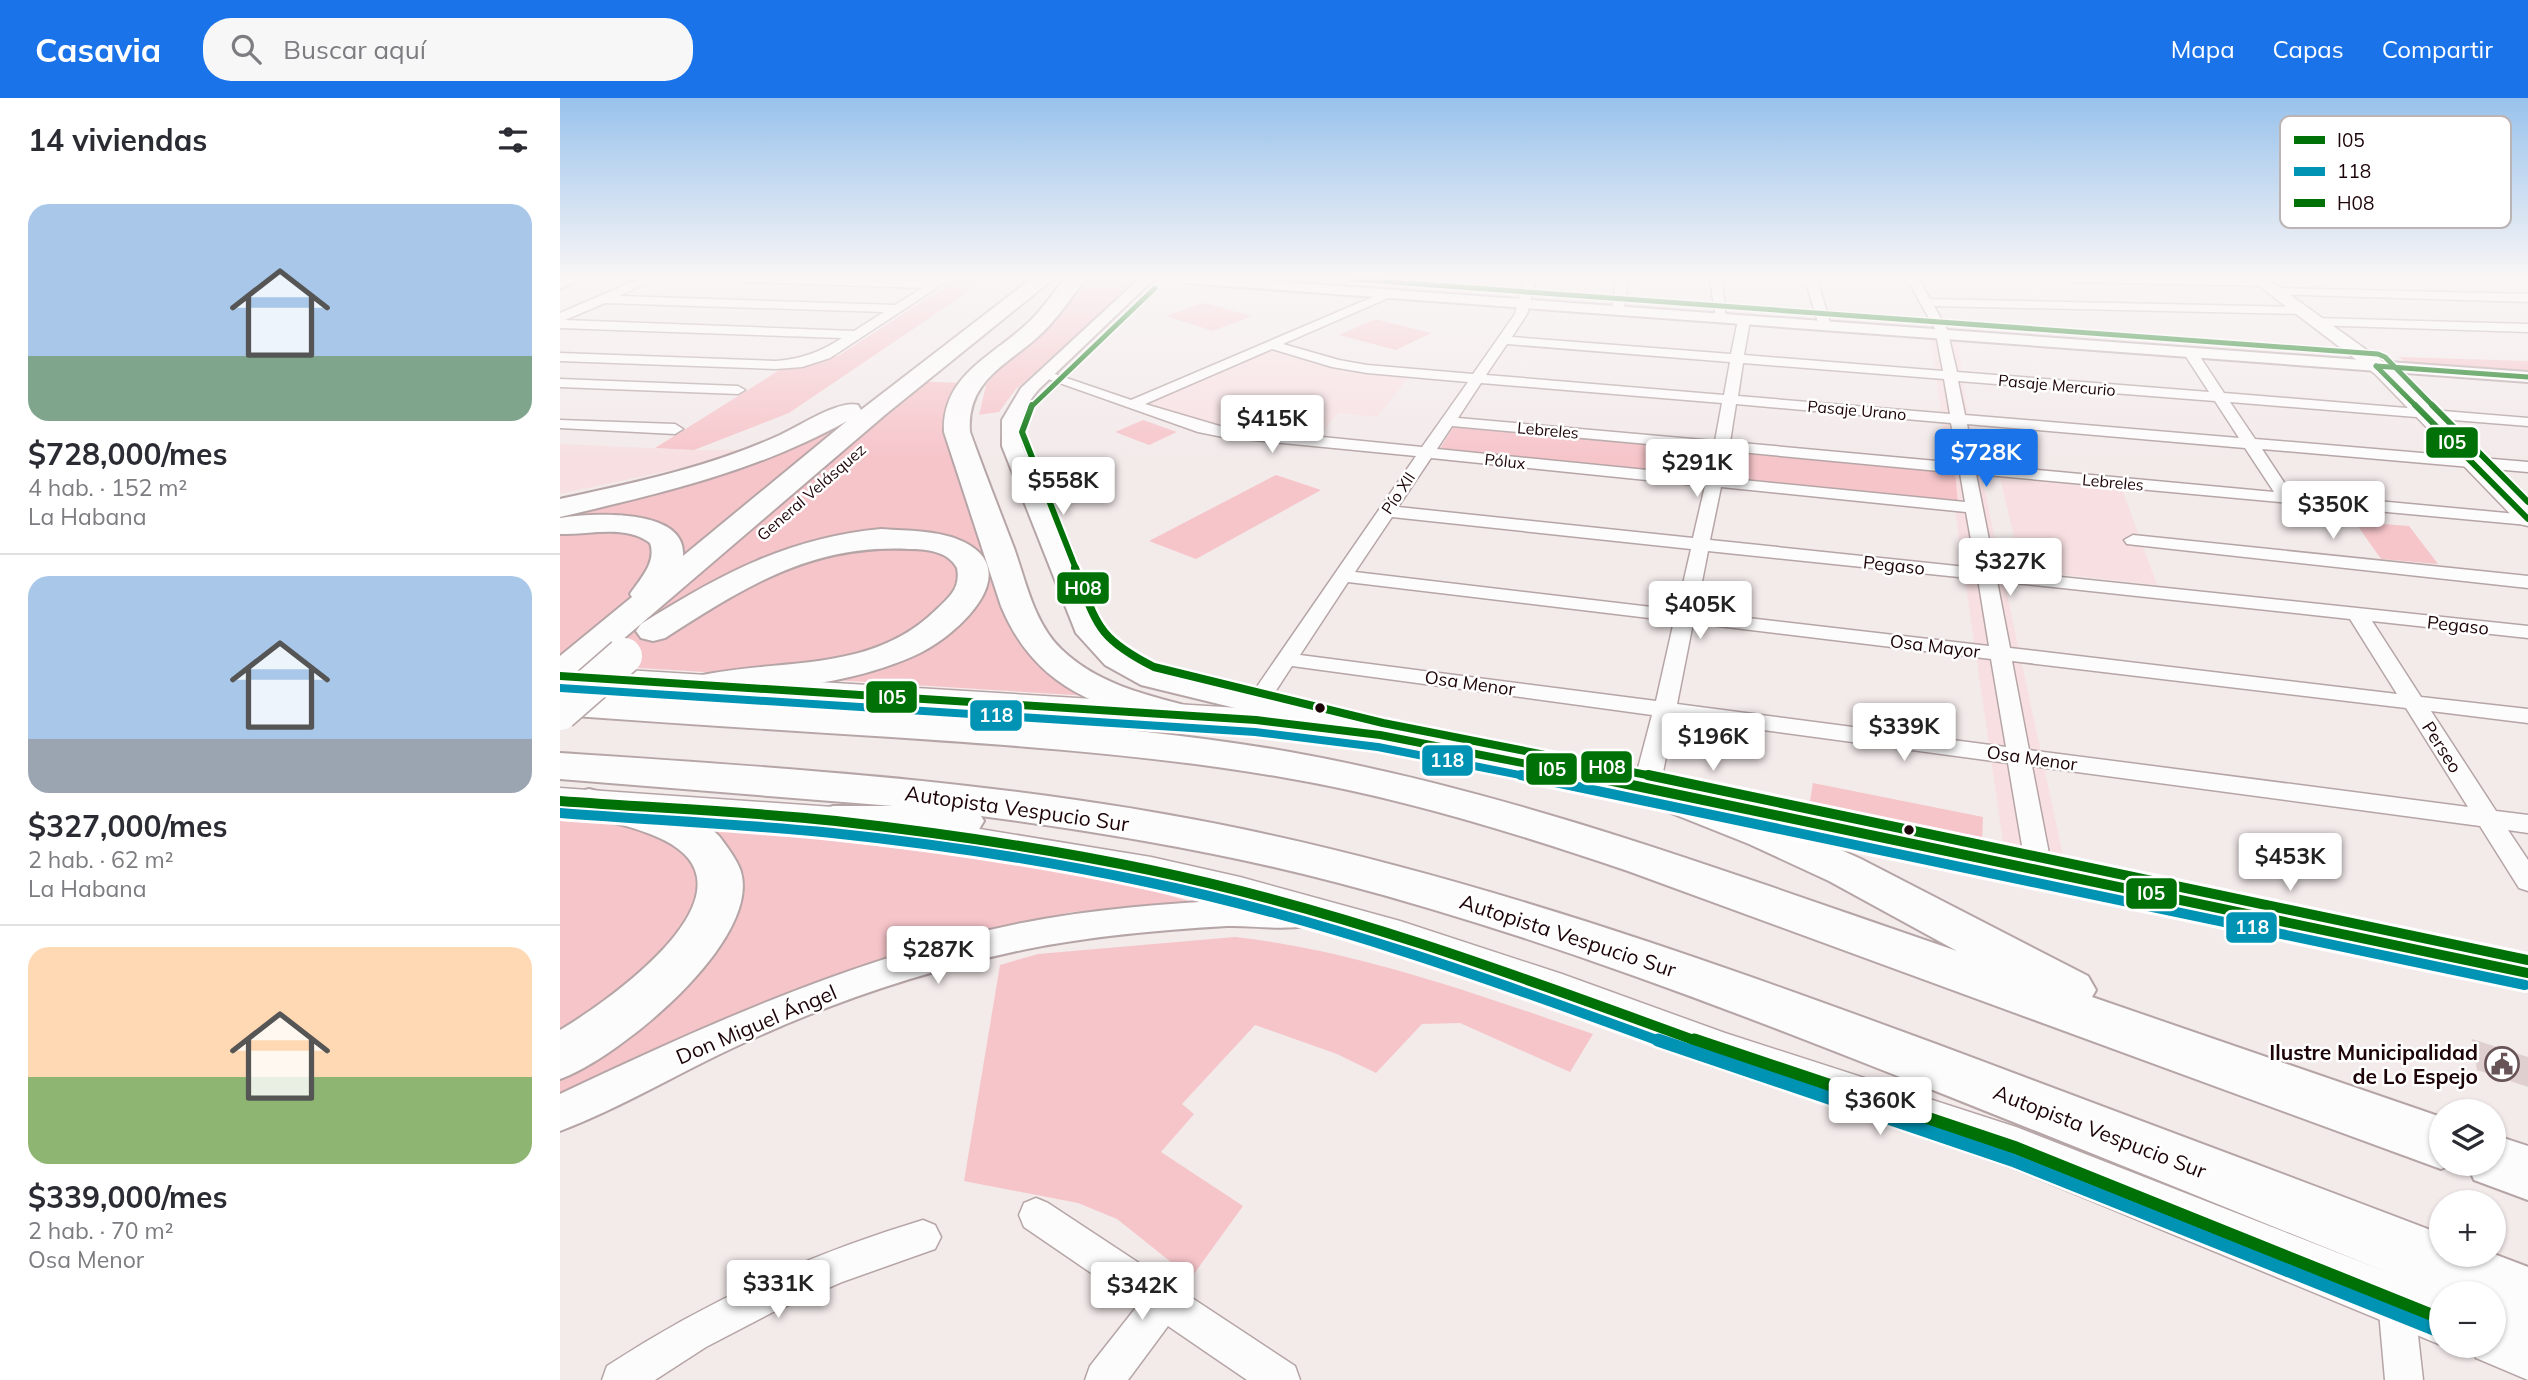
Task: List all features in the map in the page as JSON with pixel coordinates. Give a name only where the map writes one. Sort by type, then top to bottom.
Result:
[{"type":"highway","points":[[560,508],[682,478],[787,442],[836,418],[961,339]]},
{"type":"highway","name":"General Velásquez","points":[[560,712],[624,656],[641,623],[877,409],[964,339]]},
{"type":"highway","name":"General Velásquez","points":[[568,668],[641,623],[993,339]]},
{"type":"highway","points":[[1022,339],[970,383],[959,399],[954,420],[1017,601],[1039,646],[1055,663],[1087,684],[1139,706],[1179,715]]},
{"type":"highway","points":[[560,526],[624,524],[647,528],[662,537],[668,550],[641,623]]},
{"type":"highway","points":[[641,623],[747,574],[791,556],[827,546],[882,539],[925,541],[950,547],[971,565],[974,579],[972,587],[959,607],[935,628],[900,648],[833,669],[706,685]]},
{"type":"highway","points":[[560,704],[1124,741],[1256,760],[1365,781],[1485,810],[1577,838],[2429,1139]]},
{"type":"highway","name":"Autopista Vespucio Sur","points":[[560,766],[795,782],[1017,805],[1155,827],[1294,856],[1530,920],[1682,972],[2528,1297]]},
{"type":"highway","points":[[1645,787],[1744,824],[1845,870],[2026,967],[2210,1060]]},
{"type":"highway","points":[[560,1057],[630,1011],[677,967],[705,929],[714,911],[721,885],[717,863],[710,853],[690,836],[674,828],[575,802]]},
{"type":"highway","points":[[833,821],[995,823],[1174,845],[1294,856]]},
{"type":"highway","points":[[2506,1165],[2528,1173]]},
{"type":"main road","points":[[2338,339],[2376,366],[2528,520]]},
{"type":"main road","points":[[568,668],[706,685],[1256,720],[1380,735],[1645,787],[2528,973]]},
{"type":"main road","points":[[575,802],[833,821],[994,842],[1228,888],[1332,916],[1470,958],[1723,1051],[2016,1148],[2429,1314]]},
{"type":"main road","points":[[2506,1345],[2528,1354]]},
{"type":"street","points":[[560,357],[776,365],[815,359],[849,339]]},
{"type":"street","points":[[1083,339],[1018,404],[1010,421],[1010,438],[1088,633],[1114,660],[1140,674],[1173,686],[1380,735]]},
{"type":"street","points":[[1131,405],[1286,339]]},
{"type":"street","points":[[1645,787],[1651,772],[1712,482],[1722,446],[1741,339]]},
{"type":"street","points":[[1943,339],[2039,869]]},
{"type":"street","points":[[2009,339],[2528,377]]},
{"type":"street","name":"Pasaje Mercurio","points":[[1503,340],[2528,422]]},
{"type":"street","name":"Pío XII","points":[[1256,704],[1503,340]]},
{"type":"street","name":"Pasaje Urano","points":[[1272,345],[1354,367],[2528,467]]},
{"type":"street","points":[[2190,352],[2286,498]]},
{"type":"street","name":"Pólux","points":[[1044,375],[1204,429],[1223,432],[1974,508]]},
{"type":"street","points":[[560,383],[738,390]]},
{"type":"street","name":"Lebreles","points":[[1447,421],[2528,520]]},
{"type":"street","points":[[560,424],[675,429]]},
{"type":"street","name":"Pegaso","points":[[1386,511],[2528,632]]},
{"type":"street","points":[[2133,540],[2528,582]]},
{"type":"street","name":"Osa Mayor","points":[[1342,576],[2528,716]]},
{"type":"street","name":"Perseo","points":[[2357,614],[2528,881]]},
{"type":"street","name":"Osa Menor","points":[[1286,659],[2528,824]]},
{"type":"street","name":"Don Miguel Ángel","points":[[560,1112],[778,1011],[868,978],[976,946],[1066,928],[1173,914],[1230,912],[1332,916]]},
{"type":"street","points":[[1036,1215],[1281,1380]]},
{"type":"street","points":[[621,1380],[689,1335],[779,1288],[855,1258],[923,1237]]},
{"type":"street","points":[[2396,1300],[2404,1380]]},
{"type":"street","points":[[1104,1380],[1163,1302]]},
{"type":"shaded area","points":[[865,339],[899,339],[789,413],[694,450],[655,448],[781,369],[838,356]]},
{"type":"shaded area","points":[[1034,339],[1072,339],[1016,389],[999,412],[979,415],[986,385],[1002,366]]},
{"type":"shaded area","points":[[1354,339],[1419,339],[1396,350]]},
{"type":"shaded area","points":[[1930,339],[1958,340],[1966,403],[2064,860],[2004,849]]},
{"type":"shaded area","points":[[1269,349],[1340,370],[1409,377],[1377,417],[1339,413],[1318,436],[1212,425],[1145,404]]},
{"type":"shaded area","points":[[2398,357],[2528,361],[2528,374],[2411,365]]},
{"type":"shaded area","points":[[909,381],[961,383],[952,394],[943,419],[950,448],[1003,589],[1090,696],[560,663],[560,513],[775,455],[843,424]]},
{"type":"shaded area","points":[[1143,420],[1177,432],[1149,445],[1115,432]]},
{"type":"shaded area","points":[[1453,427],[1955,472],[1958,503],[1438,452]]},
{"type":"shaded area","points":[[560,444],[739,450],[691,466],[560,494]]},
{"type":"shaded area","points":[[1276,475],[1321,490],[1196,559],[1149,541]]},
{"type":"shaded area","points":[[2000,478],[2122,489],[2157,585],[2022,570]]},
{"type":"shaded area","points":[[2355,522],[2409,526],[2438,564],[2381,559]]},
{"type":"shaded area","points":[[1813,783],[1983,817],[1982,843],[1809,807]]},
{"type":"shaded area","points":[[560,821],[762,832],[1029,864],[1103,877],[1196,903],[1072,912],[985,931],[883,961],[739,1013],[560,1098]]},
{"type":"shaded area","points":[[1235,937],[1326,952],[1371,963],[1461,989],[1593,1034],[1570,1072],[1460,1023],[1422,1024],[1376,1073],[1337,1054],[1255,1025],[1182,1104],[1194,1114],[1161,1152],[1243,1206],[1191,1278],[1117,1219],[1078,1203],[964,1181],[1000,965],[1038,954]]},
{"type":"building","name":"Ilustre Municipalidad de Lo Espejo","points":[[2472,1039],[2528,1057],[2528,1087],[2477,1070]]},
{"type":"transit line","name":"H08","points":[[1102,339],[1033,404],[1022,432],[1098,626],[1121,650],[1154,667],[1383,723],[1667,779],[2528,960]]},
{"type":"transit line","name":"H08","points":[[2170,339],[2378,354],[2385,357],[2528,502]]},
{"type":"transit line","name":"I05","points":[[2376,366],[2528,519]]},
{"type":"transit line","name":"I05","points":[[2376,366],[2528,377]]},
{"type":"transit line","name":"I05","points":[[560,676],[1256,720],[1380,735],[1664,791],[2528,973]]},
{"type":"transit line","name":"118","points":[[560,688],[1255,732],[1378,747],[1662,803],[2525,985]]},
{"type":"transit line","name":"I05","points":[[560,801],[833,821],[994,842],[1151,870],[1332,916],[1470,958],[1723,1051],[2016,1148],[2429,1314]]},
{"type":"transit line","name":"118","points":[[560,813],[832,833],[992,854],[1148,882],[1329,928],[1466,970],[1719,1063],[2012,1160],[2429,1327]]},
{"type":"place","name":"Ilustre Municipalidad de Lo Espejo","points":[[2502,1064]]}]
